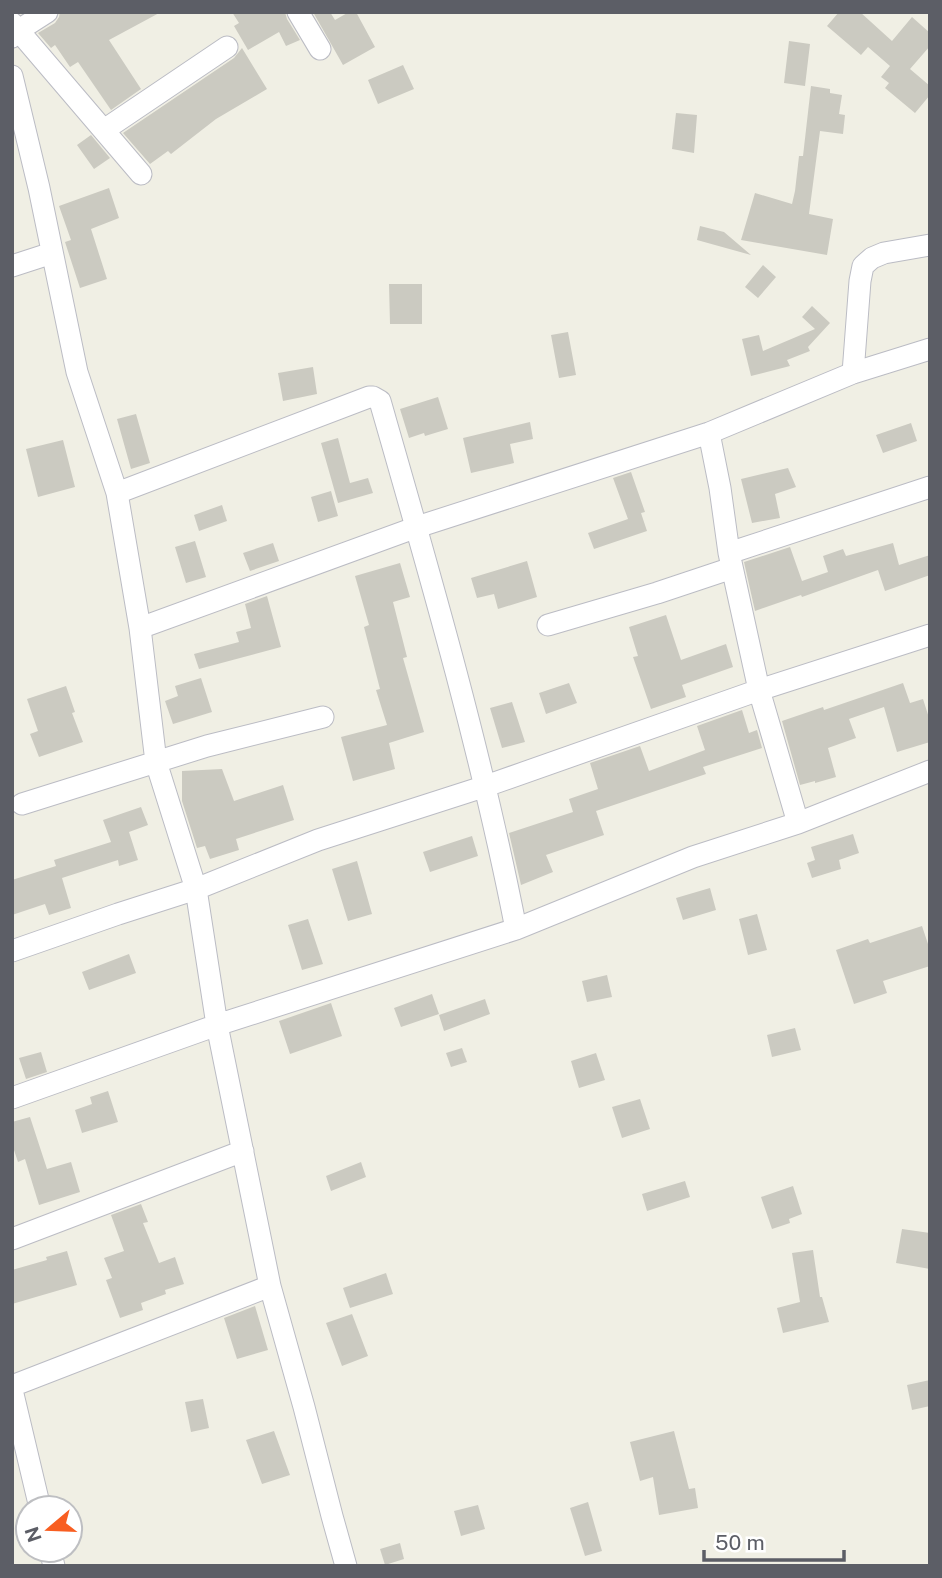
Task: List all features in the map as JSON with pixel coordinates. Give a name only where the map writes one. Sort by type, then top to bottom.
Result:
[{"type":"street","points":[[47,12],[15,30],[141,174]]},
{"type":"street","points":[[298,12],[320,49]]},
{"type":"street","points":[[104,130],[227,47]]},
{"type":"street","points":[[12,76],[17,116],[39,188],[77,372],[117,493],[140,628],[156,762],[196,889],[217,1025],[270,1286],[346,1566]]},
{"type":"street","points":[[853,373],[863,266],[884,253],[930,245]]},
{"type":"street","points":[[12,265],[52,253]]},
{"type":"street","points":[[140,628],[416,527],[709,433],[853,373],[930,349]]},
{"type":"street","points":[[117,493],[373,397],[380,401],[486,786],[516,929]]},
{"type":"street","points":[[709,433],[731,560],[759,690],[798,823]]},
{"type":"street","points":[[548,625],[657,593],[731,560],[930,486]]},
{"type":"street","points":[[12,951],[196,889],[318,840],[486,786],[759,690],[930,635]]},
{"type":"street","points":[[22,803],[206,746],[323,717]]},
{"type":"street","points":[[12,1098],[217,1025],[516,929],[693,857],[798,823],[930,771]]},
{"type":"street","points":[[12,1239],[243,1151]]},
{"type":"street","points":[[37,1494],[12,1388],[270,1286]]},
{"type":"building","points":[[60,12],[161,12],[109,40],[141,89],[111,110],[78,62],[70,67],[55,45],[51,48],[38,33],[55,23]]},
{"type":"building","points":[[232,12],[285,12],[300,40],[286,46],[279,32],[248,50],[234,26],[239,23]]},
{"type":"building","points":[[313,12],[330,12],[335,20],[349,12],[356,12],[375,47],[343,65]]},
{"type":"building","points":[[839,12],[860,12],[892,41],[912,17],[930,33],[930,46],[910,69],[930,86],[930,95],[915,113],[885,88],[889,83],[881,77],[890,66],[868,47],[861,55],[827,26]]},
{"type":"building","points":[[789,41],[810,44],[805,86],[784,83]]},
{"type":"building","points":[[242,48],[267,89],[216,119],[171,154],[168,151],[150,164],[123,133],[234,58]]},
{"type":"building","points":[[403,65],[414,89],[378,104],[368,80]]},
{"type":"building","points":[[811,86],[830,89],[830,93],[842,95],[839,114],[845,115],[843,134],[820,131],[809,214],[833,219],[827,255],[741,240],[755,193],[792,204],[799,156],[803,156]]},
{"type":"building","points":[[676,113],[697,115],[694,153],[672,149]]},
{"type":"building","points":[[91,135],[110,158],[94,169],[77,145]]},
{"type":"building","points":[[109,188],[119,218],[91,229],[107,279],[80,288],[65,242],[71,240],[59,206]]},
{"type":"building","points":[[700,226],[724,232],[751,255],[697,240]]},
{"type":"building","points":[[763,265],[776,277],[758,298],[745,287]]},
{"type":"building","points":[[389,284],[422,284],[422,324],[390,324]]},
{"type":"building","points":[[812,306],[830,323],[808,347],[810,351],[787,360],[790,366],[751,376],[742,339],[759,335],[763,351],[815,329],[802,317]]},
{"type":"building","points":[[568,332],[576,375],[559,378],[551,335]]},
{"type":"building","points":[[313,367],[317,394],[283,401],[278,373]]},
{"type":"building","points":[[438,397],[448,429],[409,438],[400,409]]},
{"type":"building","points":[[136,414],[150,463],[131,469],[117,419]]},
{"type":"building","points":[[530,422],[533,439],[510,444],[514,463],[471,473],[463,438]]},
{"type":"building","points":[[911,423],[917,441],[883,453],[876,435]]},
{"type":"building","points":[[338,438],[350,483],[368,478],[373,493],[338,503],[321,443]]},
{"type":"building","points":[[63,440],[75,487],[38,497],[26,449]]},
{"type":"building","points":[[788,468],[796,487],[775,494],[780,518],[752,523],[741,479]]},
{"type":"building","points":[[631,472],[645,512],[641,513],[647,531],[594,549],[588,533],[628,519],[613,478]]},
{"type":"building","points":[[331,491],[338,516],[318,522],[311,497]]},
{"type":"building","points":[[222,505],[227,521],[199,531],[194,515]]},
{"type":"building","points":[[195,541],[206,577],[186,583],[175,547]]},
{"type":"building","points":[[273,543],[279,561],[250,571],[243,553]]},
{"type":"building","points":[[893,543],[899,565],[930,555],[930,575],[885,591],[878,570],[755,611],[744,562],[790,547],[802,581],[828,572],[823,556],[843,549],[846,556]]},
{"type":"building","points":[[527,561],[537,597],[498,609],[494,594],[477,598],[471,578]]},
{"type":"building","points":[[400,563],[410,597],[393,602],[407,657],[403,658],[424,732],[389,743],[395,769],[353,781],[341,737],[387,725],[376,690],[380,689],[364,627],[369,625],[355,576]]},
{"type":"building","points":[[267,596],[281,647],[199,669],[194,654],[239,642],[236,632],[251,628],[245,604]]},
{"type":"building","points":[[666,615],[681,660],[726,644],[733,667],[682,685],[686,697],[651,709],[633,657],[638,656],[629,627]]},
{"type":"building","points":[[201,678],[212,712],[173,724],[165,701],[178,696],[175,686]]},
{"type":"building","points":[[569,683],[577,703],[546,714],[539,693]]},
{"type":"building","points":[[903,683],[910,703],[923,699],[930,721],[930,742],[897,752],[884,707],[849,719],[856,738],[828,748],[836,777],[800,785],[782,721]]},
{"type":"building","points":[[66,686],[75,712],[72,713],[83,742],[39,757],[30,734],[38,731],[27,699]]},
{"type":"building","points":[[512,702],[525,742],[502,748],[490,708]]},
{"type":"building","points":[[742,710],[749,733],[757,730],[762,748],[703,767],[706,774],[596,811],[604,835],[546,855],[553,872],[521,885],[509,833],[573,812],[569,799],[598,789],[590,763],[640,746],[649,771],[705,750],[697,726]]},
{"type":"building","points":[[222,769],[234,801],[283,785],[294,820],[236,839],[239,850],[210,859],[205,846],[197,848],[182,801],[182,771]]},
{"type":"building","points":[[141,807],[148,825],[129,832],[138,860],[119,866],[118,860],[62,878],[71,908],[49,915],[45,904],[12,915],[12,880],[56,866],[54,860],[111,842],[103,820]]},
{"type":"building","points":[[853,834],[859,853],[839,860],[841,869],[812,878],[807,863],[815,860],[811,847]]},
{"type":"building","points":[[472,836],[478,856],[430,872],[423,852]]},
{"type":"building","points":[[357,861],[372,914],[348,921],[332,869]]},
{"type":"building","points":[[710,888],[716,910],[683,920],[676,898]]},
{"type":"building","points":[[757,914],[767,950],[748,955],[739,919]]},
{"type":"building","points":[[308,919],[323,964],[302,970],[288,925]]},
{"type":"building","points":[[922,926],[930,950],[930,966],[883,981],[887,993],[854,1004],[836,950],[868,939],[870,943]]},
{"type":"building","points":[[129,954],[136,973],[89,990],[82,972]]},
{"type":"building","points":[[607,975],[612,997],[587,1002],[582,981]]},
{"type":"building","points":[[432,994],[439,1014],[401,1027],[394,1008]]},
{"type":"building","points":[[485,999],[490,1014],[444,1031],[439,1015]]},
{"type":"building","points":[[331,1003],[342,1036],[290,1054],[279,1021]]},
{"type":"building","points":[[795,1028],[801,1050],[772,1057],[767,1035]]},
{"type":"building","points":[[462,1048],[467,1062],[451,1067],[446,1053]]},
{"type":"building","points":[[41,1052],[47,1072],[26,1079],[19,1058]]},
{"type":"building","points":[[596,1053],[605,1080],[579,1088],[571,1061]]},
{"type":"building","points":[[108,1091],[118,1122],[82,1133],[75,1110],[92,1104],[90,1097]]},
{"type":"building","points":[[640,1099],[650,1129],[622,1138],[612,1107]]},
{"type":"building","points":[[30,1117],[47,1169],[71,1162],[80,1192],[39,1205],[25,1159],[18,1162],[12,1144],[12,1122]]},
{"type":"building","points":[[361,1162],[366,1177],[331,1191],[326,1176]]},
{"type":"building","points":[[685,1181],[690,1197],[647,1211],[642,1194]]},
{"type":"building","points":[[793,1186],[802,1214],[789,1219],[790,1223],[772,1229],[761,1197]]},
{"type":"building","points":[[141,1204],[148,1222],[143,1223],[159,1263],[175,1257],[184,1284],[165,1290],[166,1294],[141,1303],[143,1310],[120,1318],[106,1280],[112,1278],[104,1258],[124,1251],[111,1215]]},
{"type":"building","points":[[902,1229],[930,1233],[930,1269],[896,1263]]},
{"type":"building","points":[[813,1250],[820,1297],[829,1322],[783,1333],[777,1308],[800,1302],[792,1253]]},
{"type":"building","points":[[67,1251],[77,1285],[12,1304],[12,1270]]},
{"type":"building","points":[[386,1273],[393,1294],[350,1308],[343,1288]]},
{"type":"building","points":[[255,1306],[268,1350],[237,1359],[224,1318]]},
{"type":"building","points":[[352,1314],[368,1356],[342,1366],[326,1323]]},
{"type":"building","points":[[930,1380],[930,1406],[912,1410],[907,1385]]},
{"type":"building","points":[[203,1399],[209,1428],[191,1432],[185,1402]]},
{"type":"building","points":[[274,1431],[290,1475],[262,1484],[246,1440]]},
{"type":"building","points":[[674,1431],[689,1489],[695,1488],[698,1508],[659,1515],[653,1477],[640,1481],[630,1442]]},
{"type":"building","points":[[588,1502],[602,1551],[585,1556],[570,1508]]},
{"type":"building","points":[[478,1505],[485,1529],[461,1536],[454,1511]]},
{"type":"building","points":[[400,1543],[404,1559],[385,1565],[380,1549]]}]
